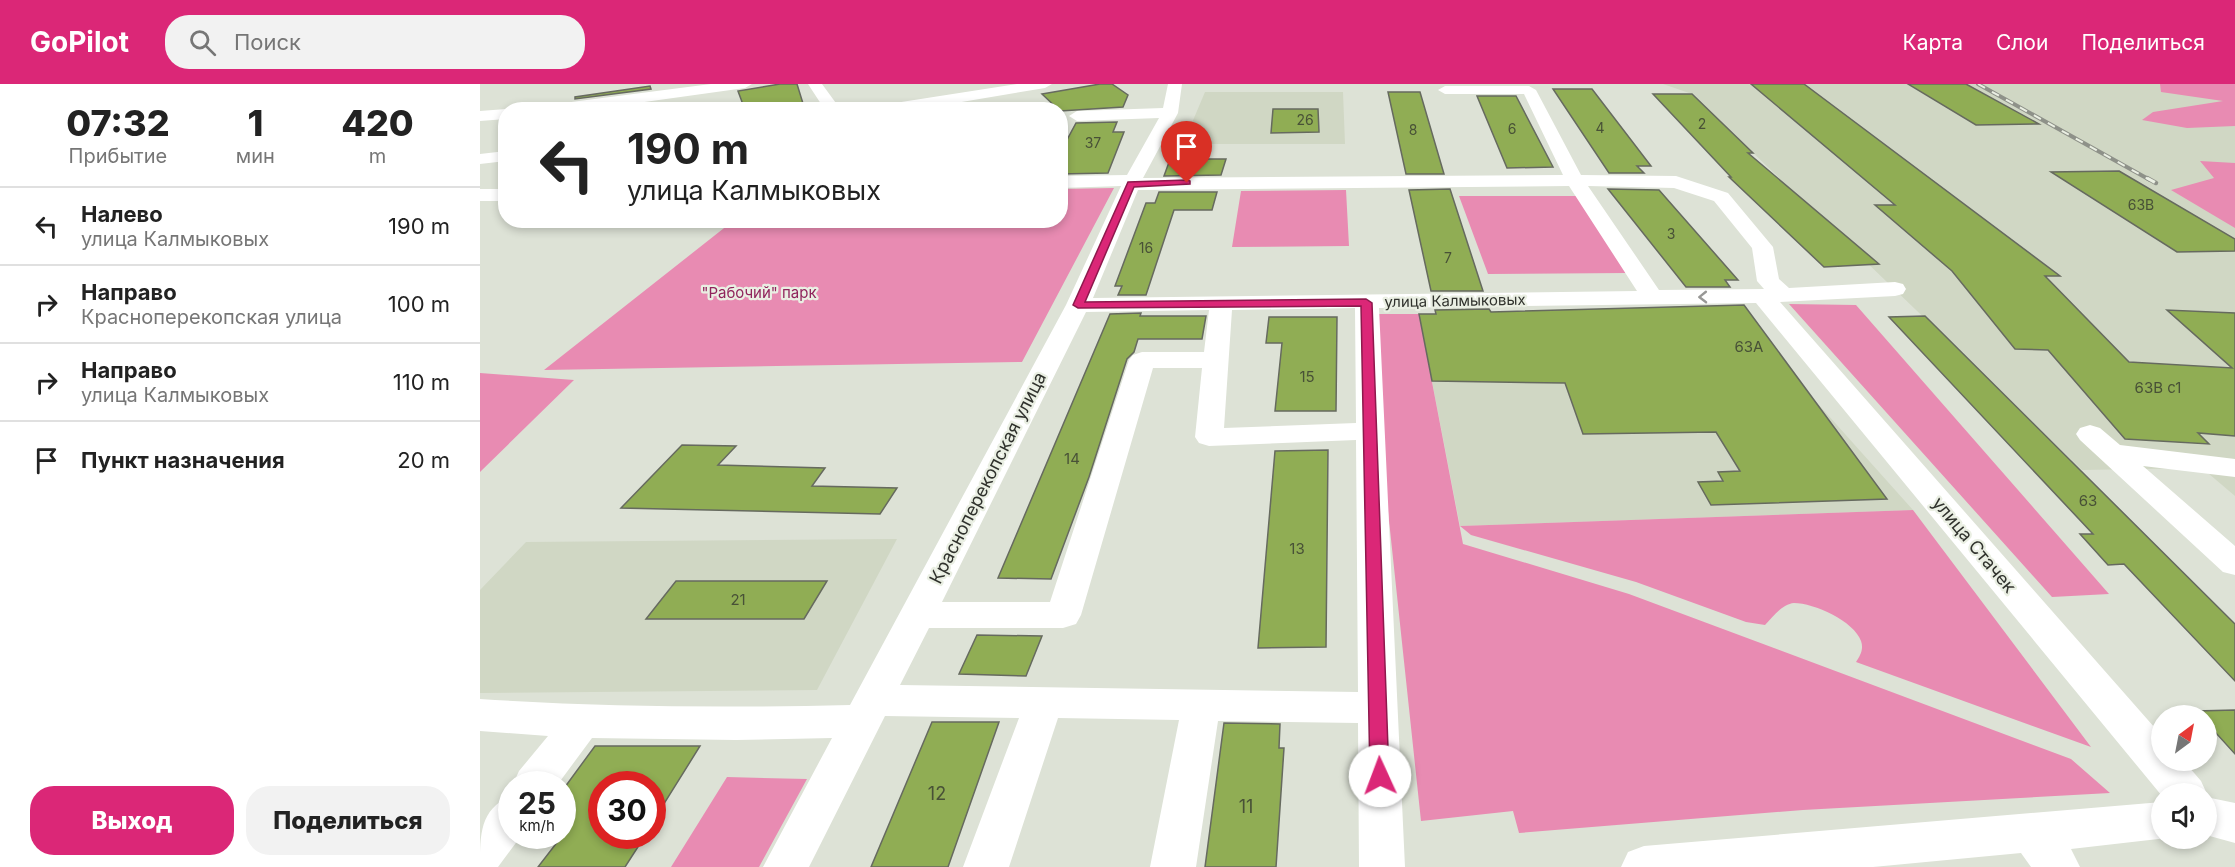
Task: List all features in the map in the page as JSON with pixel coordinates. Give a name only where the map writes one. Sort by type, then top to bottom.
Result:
[{"type":"street","points":[[609,102],[745,84]]},
{"type":"street","points":[[815,84],[828,102]]},
{"type":"street","points":[[932,102],[1045,84]]},
{"type":"street","name":"Красноперекопская улица","points":[[786,867],[1078,305],[1133,182],[1170,113],[1175,84]]},
{"type":"street","points":[[1445,90],[1529,90],[1575,180],[1653,298]]},
{"type":"street","points":[[541,102],[549,93]]},
{"type":"street","points":[[1077,116],[1170,113]]},
{"type":"street","points":[[480,116],[498,115]]},
{"type":"street","points":[[1068,182],[1575,180]]},
{"type":"street","name":"улица Стачек","points":[[1575,180],[1676,182],[1721,197],[1762,247],[1773,296],[2177,783]]},
{"type":"street","points":[[480,195],[498,195]]},
{"type":"street","name":"улица Калмыковых","points":[[1078,305],[1773,296],[1895,289]]},
{"type":"street","points":[[1366,303],[1382,867]]},
{"type":"street","points":[[1221,304],[1209,437],[1370,431]]},
{"type":"street","points":[[917,615],[1063,615],[1142,360],[1216,360]]},
{"type":"street","points":[[2235,468],[2101,444],[2235,564]]},
{"type":"street","points":[[480,715],[582,722],[736,724],[867,711],[1044,703],[1378,708]]},
{"type":"street","points":[[986,867],[1044,703]]},
{"type":"street","points":[[1173,867],[1201,705]]},
{"type":"street","points":[[544,771],[582,722]]},
{"type":"street","points":[[2217,819],[2235,823]]},
{"type":"street","points":[[1644,867],[2151,822]]},
{"type":"street","points":[[480,855],[498,832]]},
{"type":"street","points":[[2032,832],[2057,867]]},
{"type":"shaded area","points":[[1663,84],[2235,84],[2235,496],[2202,468],[2082,470],[1692,94]]},
{"type":"shaded area","points":[[1205,92],[1343,92],[1345,144],[1183,144]]},
{"type":"shaded area","points":[[1662,308],[1802,386],[1913,510],[1460,526],[1419,314]]},
{"type":"shaded area","points":[[897,539],[817,690],[480,693],[480,590],[526,542]]},
{"type":"green space","points":[[2160,84],[2235,84],[2235,126],[2187,128],[2142,120],[2153,112],[2223,101],[2161,92]]},
{"type":"green space","points":[[2200,161],[2235,163],[2235,228],[2171,190],[2214,178]]},
{"type":"green space","name":"\"Рабочий\" парк","points":[[1114,188],[1022,362],[544,370],[724,228],[1068,228],[1068,189]]},
{"type":"green space","points":[[1346,190],[1349,246],[1232,247],[1241,191]]},
{"type":"green space","points":[[1459,196],[1581,196],[1626,273],[1488,274]]},
{"type":"green space","points":[[1789,304],[1856,305],[2109,594],[2052,597]]},
{"type":"green space","points":[[1367,314],[1419,314],[1463,544],[1629,594],[2071,759],[2110,793],[1803,810],[1519,833],[1513,811],[1421,821]]},
{"type":"green space","points":[[480,373],[574,380],[480,472]]},
{"type":"green space","points":[[1913,510],[2091,747],[1856,662],[1862,647],[1857,634],[1842,620],[1812,606],[1790,604],[1778,611],[1765,625],[1746,622],[1636,582],[1471,535],[1460,526]]},
{"type":"green space","points":[[727,777],[807,779],[759,867],[671,867]]},
{"type":"building","points":[[780,84],[797,84],[803,102],[742,102],[738,91]]},
{"type":"building","points":[[1112,84],[1128,95],[1123,107],[1068,110],[1068,102],[1050,102],[1042,94]]},
{"type":"building","points":[[1751,84],[1804,84],[2060,276],[2045,276],[2129,362],[2232,368],[2167,310],[2235,313],[2235,436],[2198,433],[2209,444],[2125,439],[2048,350],[2015,349],[1952,271],[1875,205],[1895,205]]},
{"type":"building","points":[[1908,84],[1966,84],[2039,124],[1976,125]]},
{"type":"building","points":[[650,86],[651,89],[575,99],[575,97]]},
{"type":"building","points":[[1553,89],[1592,89],[1651,166],[1637,166],[1644,173],[1609,173]]},
{"type":"building","points":[[1388,92],[1420,92],[1444,174],[1406,174]]},
{"type":"building","points":[[1653,94],[1692,94],[1753,153],[1748,153],[1879,264],[1824,267],[1729,177],[1731,177]]},
{"type":"building","points":[[1477,96],[1516,96],[1553,167],[1507,168]]},
{"type":"building","points":[[1273,109],[1318,109],[1319,132],[1271,133]]},
{"type":"building","points":[[1117,122],[1113,132],[1124,132],[1108,173],[1068,174],[1068,138],[1076,123]]},
{"type":"building","points":[[1172,154],[1197,154],[1195,159],[1226,159],[1221,175],[1164,176]]},
{"type":"building","points":[[2119,171],[2235,239],[2235,251],[2177,252],[2051,172]]},
{"type":"building","points":[[1450,189],[1483,291],[1431,291],[1409,190]]},
{"type":"building","points":[[1608,189],[1659,190],[1738,280],[1725,280],[1730,287],[1686,287]]},
{"type":"building","points":[[1159,192],[1217,192],[1212,210],[1174,210],[1146,295],[1118,295],[1122,286],[1115,286],[1146,203],[1155,203]]},
{"type":"building","points":[[1744,305],[1887,499],[1711,505],[1698,482],[1723,481],[1718,472],[1740,471],[1716,432],[1583,434],[1565,383],[1432,381],[1419,314],[1436,314],[1435,310],[1489,309],[1491,312]]},
{"type":"building","points":[[1141,313],[1140,316],[1206,316],[1202,339],[1138,339],[1134,352],[1127,359],[1089,477],[1051,579],[998,578],[1110,314]]},
{"type":"building","points":[[1925,316],[2235,624],[2235,681],[2124,564],[2108,565],[2080,534],[2093,534],[1889,317]]},
{"type":"building","points":[[1269,317],[1337,317],[1336,411],[1275,411],[1282,343],[1266,343]]},
{"type":"building","points":[[682,445],[736,446],[718,465],[825,468],[812,486],[897,488],[880,514],[621,508]]},
{"type":"building","points":[[1328,450],[1326,647],[1258,648],[1275,451]]},
{"type":"building","points":[[676,581],[827,581],[804,619],[646,619]]},
{"type":"building","points":[[977,635],[1042,636],[1026,676],[959,674]]},
{"type":"building","points":[[2217,710],[2235,710],[2235,754],[2217,734]]},
{"type":"building","points":[[932,722],[999,722],[948,867],[871,867]]},
{"type":"building","points":[[1224,723],[1280,724],[1279,748],[1284,748],[1276,867],[1205,867]]},
{"type":"building","points":[[595,746],[700,746],[666,801],[666,771],[588,771],[588,849],[637,849],[625,867],[538,867],[552,849],[576,849],[576,772]]},
{"type":"railway","points":[[1978,84],[2150,180]]},
{"type":"railway","points":[[2147,178],[2156,183]]},
{"type":"route","points":[[1187,183],[1131,184],[1078,305],[1366,303],[1380,776]]}]
